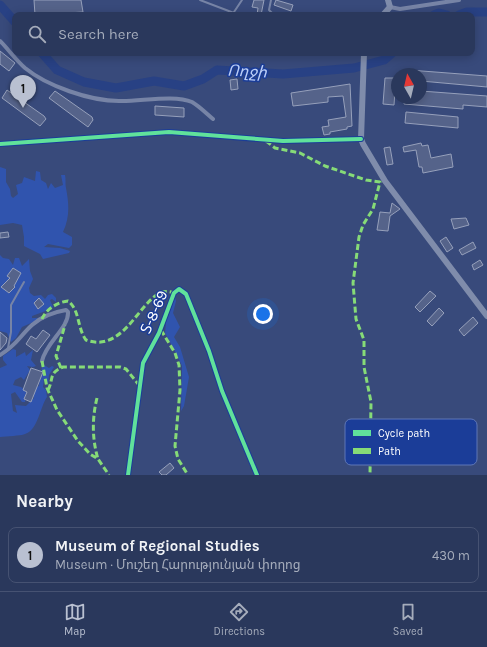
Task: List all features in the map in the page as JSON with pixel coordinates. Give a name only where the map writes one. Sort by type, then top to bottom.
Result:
[{"type":"main road","points":[[386,12],[390,7],[388,0]]},
{"type":"main road","points":[[363,56],[361,139],[385,181],[487,316]]},
{"type":"street","points":[[390,7],[400,9],[459,0]]},
{"type":"street","points":[[0,41],[12,54]]},
{"type":"street","points":[[14,56],[25,68],[44,80],[78,95],[118,101],[167,99],[192,102],[213,120]]},
{"type":"street","points":[[0,144],[169,132],[283,141],[361,139]]},
{"type":"street","name":"Տ-8-69","points":[[128,475],[143,363],[159,334],[174,293],[179,289],[186,294],[209,351],[222,391],[257,475]]},
{"type":"street","points":[[0,355],[7,351],[39,320],[51,314],[66,310],[68,312],[67,323],[56,334],[47,349],[42,362]]},
{"type":"lane","points":[[200,0],[228,12]]},
{"type":"lane","points":[[234,12],[242,0]]},
{"type":"lane","points":[[271,0],[269,10],[271,12]]},
{"type":"lane","points":[[7,351],[11,332],[11,305],[24,282]]},
{"type":"shaded area","points":[[0,167],[6,169],[6,182],[13,198],[18,194],[16,185],[22,183],[24,177],[35,181],[36,171],[40,172],[41,180],[46,183],[48,189],[51,183],[55,188],[63,185],[61,175],[65,175],[68,210],[67,221],[63,232],[72,237],[72,245],[69,248],[48,244],[44,247],[60,248],[70,251],[69,253],[43,259],[40,254],[24,246],[22,225],[13,223],[0,225]]},
{"type":"shaded area","points":[[0,255],[3,258],[9,259],[13,265],[15,258],[19,258],[22,266],[29,259],[30,271],[33,279],[29,288],[30,293],[34,296],[41,295],[45,299],[48,295],[52,294],[56,298],[56,302],[52,299],[50,300],[53,307],[51,309],[32,316],[32,318],[37,318],[38,320],[22,327],[16,338],[11,342],[7,333],[0,331]]},
{"type":"shaded area","points":[[175,297],[176,301],[173,313],[180,327],[174,337],[180,347],[189,377],[184,406],[181,411],[182,366],[165,333],[166,322]]},
{"type":"shaded area","points":[[13,349],[16,350],[16,357],[25,352],[26,356],[33,350],[31,360],[36,366],[27,366],[30,370],[24,380],[21,377],[15,380],[13,385],[21,387],[26,391],[25,402],[22,402],[15,392],[11,394],[13,411],[17,413],[15,405],[26,406],[34,398],[32,389],[39,386],[42,367],[44,365],[49,368],[52,366],[54,367],[49,375],[48,384],[44,378],[43,387],[46,390],[47,397],[33,428],[23,435],[0,437],[0,368],[7,365],[3,360],[3,356]]},
{"type":"building","points":[[34,0],[81,0],[83,12],[35,12]]},
{"type":"building","points":[[254,0],[264,0],[262,12],[257,12],[258,8],[252,7]]},
{"type":"building","points":[[276,0],[293,5],[291,11],[274,5]]},
{"type":"building","points":[[0,51],[15,63],[9,71],[0,64]]},
{"type":"building","points":[[427,71],[487,76],[487,87],[427,82]]},
{"type":"building","points":[[385,78],[391,78],[391,104],[394,105],[383,104]]},
{"type":"building","points":[[237,79],[238,89],[231,90],[230,80]]},
{"type":"building","points":[[350,84],[352,126],[347,127],[347,129],[330,132],[330,134],[324,135],[322,127],[329,126],[328,120],[346,117],[343,96],[328,97],[328,102],[293,106],[291,93]]},
{"type":"building","points":[[7,90],[44,116],[46,119],[40,126],[2,98]]},
{"type":"building","points":[[55,91],[92,117],[93,120],[88,127],[49,98]]},
{"type":"building","points":[[427,91],[487,96],[487,107],[463,105],[463,109],[404,104],[427,104]]},
{"type":"building","points":[[155,106],[184,108],[184,117],[155,115]]},
{"type":"building","points":[[406,112],[458,117],[458,128],[405,123]]},
{"type":"building","points":[[421,143],[422,146],[428,145],[431,158],[451,154],[453,167],[423,173],[422,167],[419,167],[416,150],[404,152],[403,147]]},
{"type":"building","points":[[390,147],[393,164],[387,165],[384,148]]},
{"type":"building","points":[[392,203],[400,209],[390,216],[388,231],[377,230],[380,212],[390,213]]},
{"type":"building","points":[[466,218],[469,225],[454,229],[451,219]]},
{"type":"building","points":[[8,232],[9,237],[0,238],[0,233]]},
{"type":"building","points":[[446,237],[453,248],[447,252],[440,241]]},
{"type":"building","points":[[473,242],[476,248],[462,255],[459,250]]},
{"type":"building","points":[[480,260],[483,265],[474,270],[472,265]]},
{"type":"building","points":[[13,268],[21,273],[14,286],[15,287],[9,293],[1,287],[10,278],[7,276]]},
{"type":"building","points":[[430,291],[436,296],[420,312],[415,307]]},
{"type":"building","points":[[39,298],[44,304],[38,309],[34,303]]},
{"type":"building","points":[[439,308],[444,313],[432,326],[427,321]]},
{"type":"building","points":[[473,317],[478,323],[464,336],[459,330]]},
{"type":"building","points":[[43,330],[50,335],[37,352],[26,344],[31,336],[36,339]]},
{"type":"building","points":[[0,332],[7,338],[6,343],[0,350]]},
{"type":"building","points":[[31,368],[43,372],[31,402],[24,399],[27,392],[23,390]]},
{"type":"building","points":[[170,463],[174,468],[166,475],[162,475],[159,472]]},
{"type":"waterway","name":"Ողջի","points":[[0,5],[12,19]]},
{"type":"waterway","name":"Ողջի","points":[[467,12],[475,12]]},
{"type":"waterway","name":"Ողջի","points":[[475,12],[487,12]]},
{"type":"waterway","name":"Ողջի","points":[[45,56],[57,70],[84,82],[116,88],[154,81],[184,86],[203,79],[217,70],[283,74],[354,68],[384,60],[389,56]]},
{"type":"marked path","points":[[266,141],[275,148],[300,153],[325,166],[366,180],[380,182],[373,209],[363,225],[359,237],[353,283],[356,319],[364,340],[364,367],[371,402],[371,419]]},
{"type":"marked path","points":[[42,319],[46,312],[53,307],[68,301],[75,309],[81,330],[86,340],[101,342],[114,338],[125,329],[154,297],[163,292],[174,293]]},
{"type":"marked path","points":[[61,368],[56,356],[65,325]]},
{"type":"marked path","points":[[161,330],[175,353],[179,365],[180,390],[175,446],[178,459],[188,475]]},
{"type":"marked path","points":[[42,361],[47,388],[57,410],[78,441],[90,454],[98,459],[109,475]]},
{"type":"marked path","points":[[48,390],[53,374],[58,369],[63,367],[120,367],[126,369],[139,385]]},
{"type":"marked path","points":[[97,398],[93,428],[98,459]]},
{"type":"marked path","points":[[370,465],[370,475]]},
{"type":"cycle path","points":[[0,144],[169,132],[283,141],[361,139]]},
{"type":"cycle path","points":[[128,475],[143,363],[159,333],[174,293],[179,289],[186,294],[209,351],[222,391],[257,475]]},
{"type":"place","name":"Museum of Regional Studies","points":[[23,108]]}]
